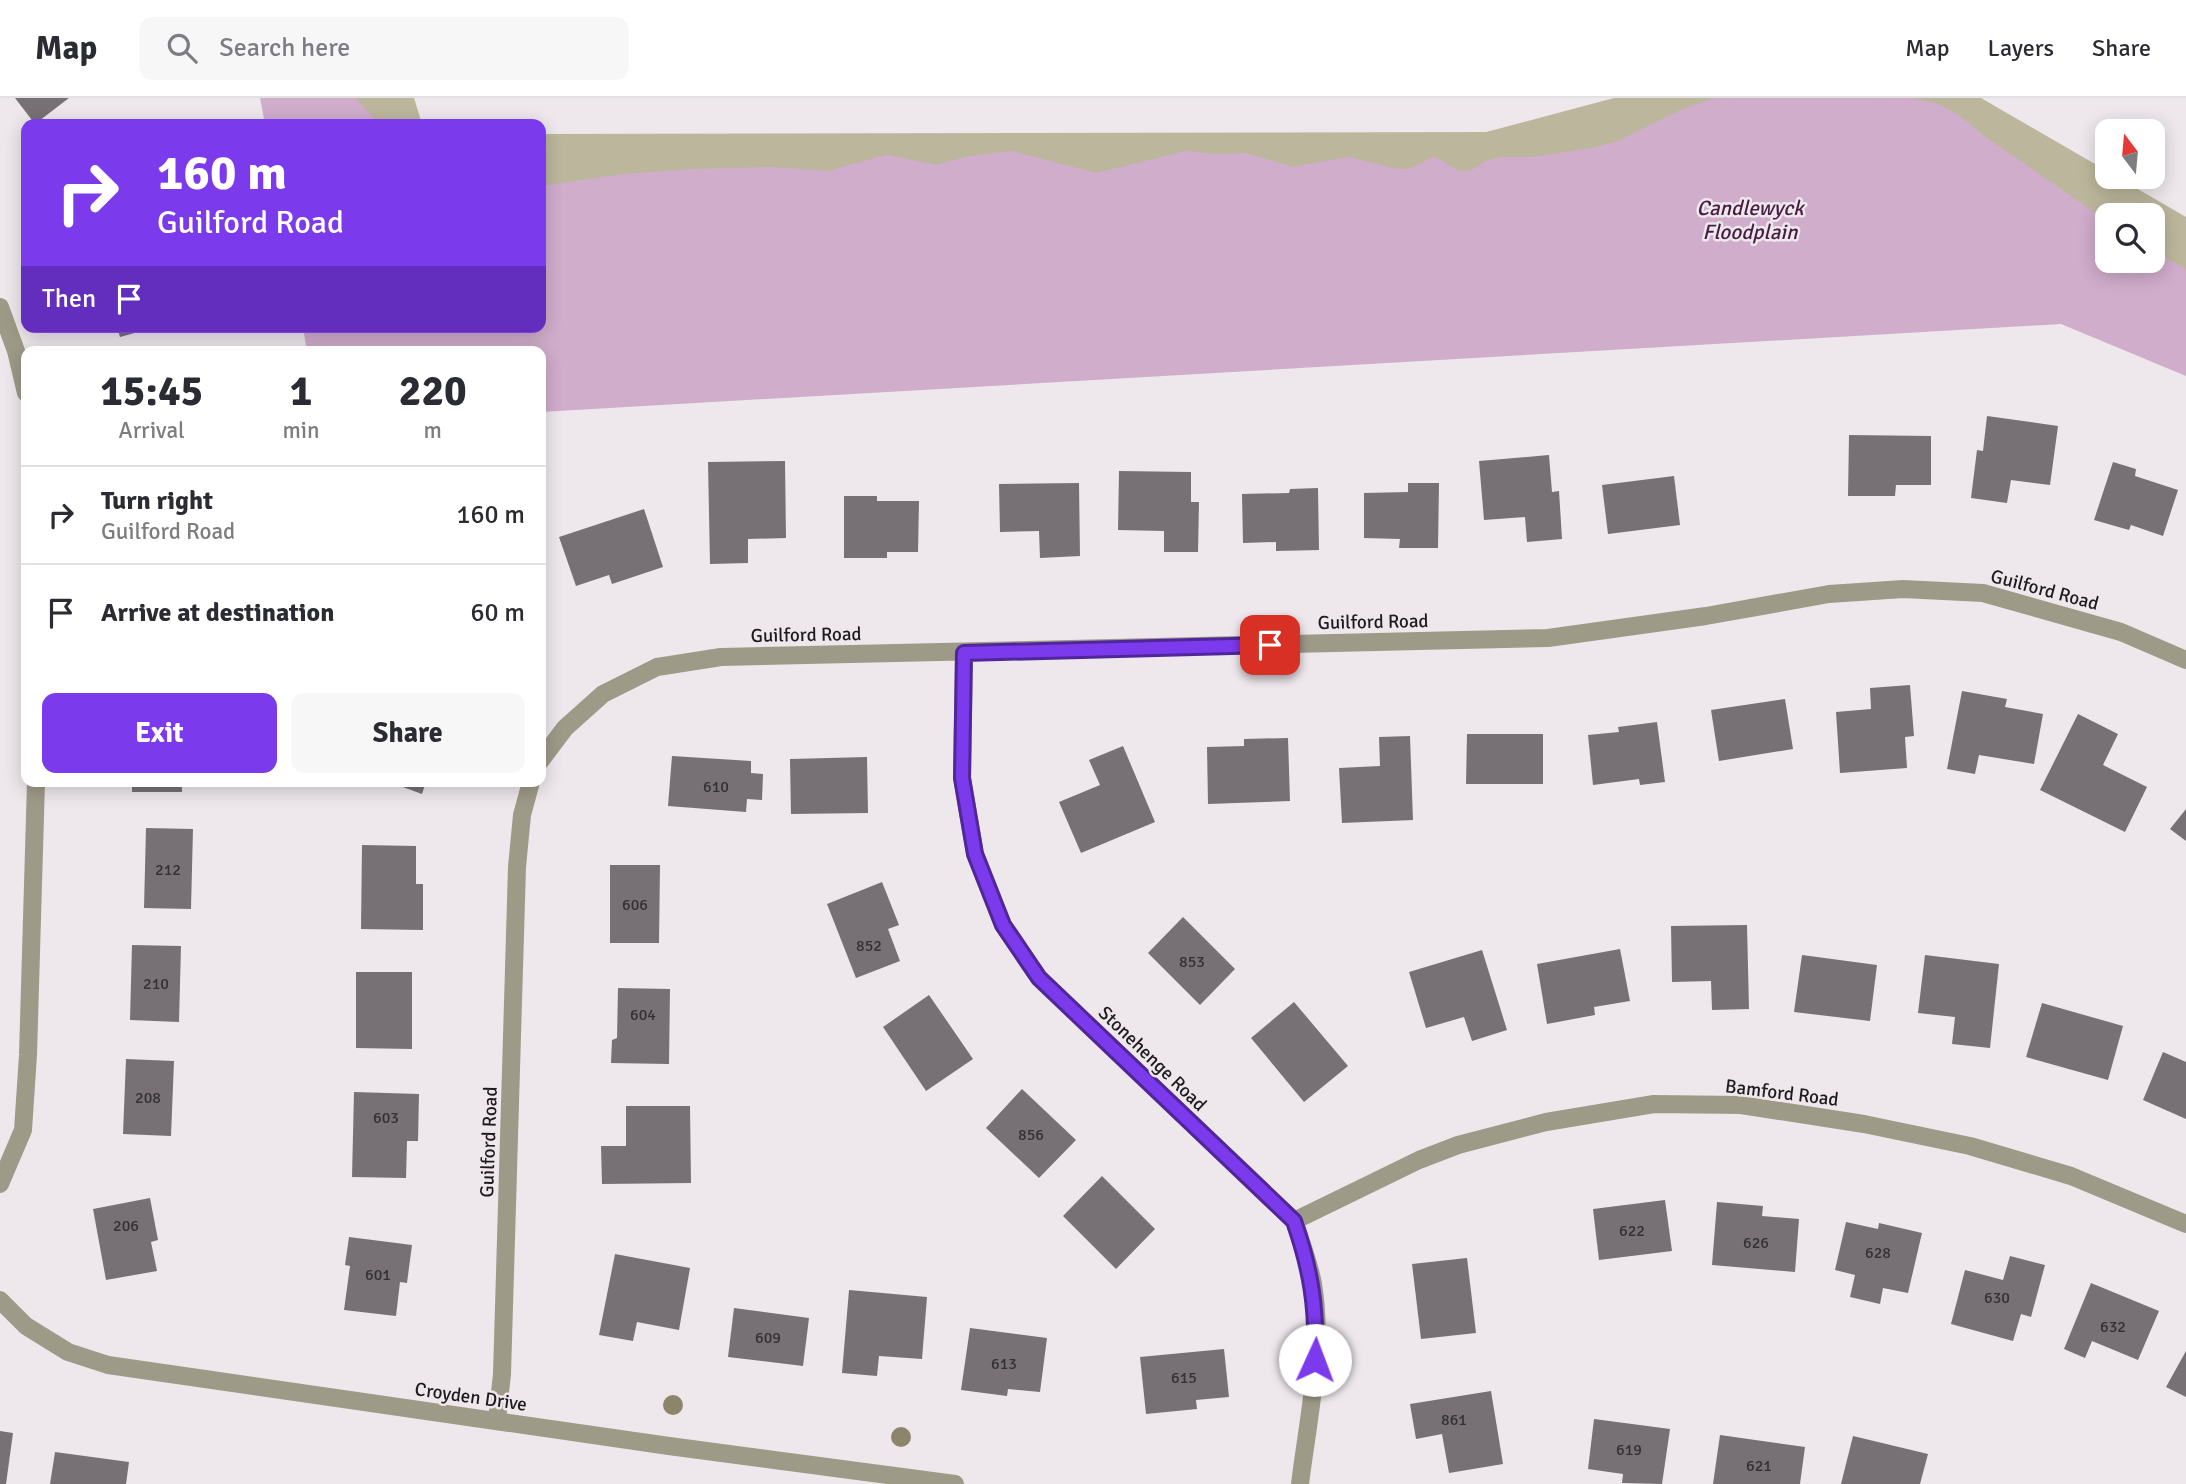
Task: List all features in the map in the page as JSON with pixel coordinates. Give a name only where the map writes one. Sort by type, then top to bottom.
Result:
[{"type":"street","points":[[0,307],[21,372]]},
{"type":"street","name":"Guilford Road","points":[[546,753],[565,728],[603,694],[657,667],[721,657],[1549,638],[1706,616],[1829,594],[1903,589],[1983,593],[2121,632],[2186,660]]},
{"type":"street","name":"Stonehenge Road","points":[[964,653],[962,778],[975,854],[1003,925],[1039,978],[1294,1221],[1313,1284],[1316,1321],[1315,1360],[1300,1484]]},
{"type":"street","points":[[0,1184],[23,1130],[29,1041],[36,787]]},
{"type":"street","name":"Guilford Road","points":[[497,1420],[502,1374],[517,867],[522,815],[530,787]]},
{"type":"street","name":"Bamford Road","points":[[1294,1221],[1419,1160],[1458,1145],[1546,1122],[1654,1104],[1741,1105],[1864,1124],[1970,1146],[2071,1176],[2186,1224]]},
{"type":"street","name":"Croyden Drive","points":[[0,1300],[26,1326],[68,1353],[108,1365],[669,1446],[955,1484]]},
{"type":"shaded area","points":[[348,98],[414,98],[420,119],[368,119]]},
{"type":"shaded area","points":[[1614,98],[1730,98],[1707,105],[1621,145],[1592,153],[1533,162],[1502,162],[1489,165],[1473,175],[1458,176],[1442,166],[1427,163],[1410,174],[1396,174],[1366,165],[1292,172],[1245,158],[1174,157],[1096,178],[1011,156],[970,161],[936,170],[905,163],[856,167],[829,176],[770,172],[693,174],[625,179],[546,190],[546,134],[1486,132]]},
{"type":"shaded area","points":[[1884,98],[1981,98],[2095,164],[2095,189],[2138,189],[2162,203],[2095,203],[2095,219],[1980,139],[1956,119],[1935,108]]},
{"type":"shaded area","points":[[2165,205],[2186,217],[2186,275],[2165,262]]},
{"type":"water","points":[[260,98],[348,98],[368,119],[264,119]]},
{"type":"water","name":"Candlewyck Floodplain","points":[[1730,98],[1884,98],[1935,108],[1956,119],[1980,139],[2095,219],[2095,273],[2165,273],[2165,262],[2186,275],[2186,376],[2061,324],[546,412],[546,346],[306,346],[304,333],[546,333],[546,190],[625,179],[770,172],[829,176],[886,160],[936,170],[970,161],[1011,156],[1096,178],[1186,156],[1245,158],[1292,172],[1349,162],[1396,174],[1410,174],[1434,162],[1459,176],[1473,175],[1489,165],[1502,162],[1533,162],[1592,153],[1621,145],[1684,114]]},
{"type":"building","points":[[15,98],[69,98],[42,119],[31,119]]},
{"type":"building","points":[[119,333],[135,333],[120,337]]},
{"type":"building","points":[[1987,416],[2058,426],[2050,485],[2011,480],[2007,503],[1971,498],[1977,450],[1983,451]]},
{"type":"building","points":[[1849,435],[1931,436],[1931,485],[1896,485],[1895,496],[1848,496]]},
{"type":"building","points":[[1549,455],[1552,492],[1559,491],[1562,539],[1527,542],[1525,517],[1484,520],[1479,461]]},
{"type":"building","points":[[785,461],[786,538],[748,539],[748,563],[710,564],[708,462]]},
{"type":"building","points":[[2113,462],[2136,469],[2135,476],[2178,490],[2163,536],[2131,525],[2129,530],[2094,520]]},
{"type":"building","points":[[1119,471],[1191,472],[1191,502],[1199,502],[1198,552],[1164,552],[1164,531],[1118,530]]},
{"type":"building","points":[[1674,476],[1680,525],[1608,534],[1602,485]]},
{"type":"building","points":[[1079,483],[1080,556],[1040,558],[1039,531],[1000,532],[999,484]]},
{"type":"building","points":[[1408,483],[1439,483],[1438,548],[1399,548],[1400,539],[1364,538],[1364,493],[1408,492]]},
{"type":"building","points":[[1318,488],[1319,550],[1276,551],[1276,542],[1243,543],[1242,494],[1289,493],[1290,489]]},
{"type":"building","points":[[844,496],[877,496],[877,501],[919,501],[918,552],[887,552],[887,558],[844,558]]},
{"type":"building","points":[[644,509],[663,567],[612,584],[609,575],[576,586],[559,537]]},
{"type":"building","points":[[1910,685],[1914,736],[1905,737],[1907,768],[1840,773],[1836,712],[1871,709],[1870,688]]},
{"type":"building","points":[[1962,691],[2007,699],[2005,707],[2043,714],[2034,764],[1979,755],[1975,774],[1947,769]]},
{"type":"building","points":[[1785,699],[1793,749],[1719,761],[1711,710]]},
{"type":"building","points":[[2078,714],[2118,734],[2103,765],[2147,787],[2125,832],[2040,790]]},
{"type":"building","points":[[1657,722],[1665,782],[1640,785],[1639,779],[1593,785],[1588,735],[1619,732],[1618,727]]},
{"type":"building","points":[[1467,734],[1543,734],[1543,784],[1466,784]]},
{"type":"building","points":[[1410,736],[1413,820],[1342,823],[1339,768],[1380,766],[1379,737]]},
{"type":"building","points":[[1288,738],[1290,801],[1208,804],[1207,747],[1244,746],[1244,739]]},
{"type":"building","points":[[1123,746],[1155,822],[1081,853],[1059,802],[1100,785],[1089,760]]},
{"type":"building","points":[[672,756],[751,761],[751,773],[763,774],[762,800],[747,799],[746,812],[668,806]]},
{"type":"building","points":[[867,757],[868,813],[791,814],[790,759]]},
{"type":"building","points":[[132,787],[182,787],[182,792],[132,792]]},
{"type":"building","points":[[403,787],[424,787],[422,794]]},
{"type":"building","points":[[2186,809],[2186,841],[2170,829]]},
{"type":"building","points":[[146,828],[193,829],[191,909],[144,908]]},
{"type":"building","points":[[362,845],[416,846],[416,884],[423,884],[423,930],[361,929]]},
{"type":"building","points":[[610,865],[660,865],[659,943],[610,943]]},
{"type":"building","points":[[882,882],[899,925],[888,929],[900,961],[856,978],[827,904]]},
{"type":"building","points":[[1183,917],[1235,969],[1200,1005],[1148,953]]},
{"type":"building","points":[[1747,925],[1749,1009],[1712,1010],[1711,981],[1672,982],[1671,926]]},
{"type":"building","points":[[132,945],[181,946],[179,1022],[130,1020]]},
{"type":"building","points":[[1620,949],[1630,1001],[1594,1007],[1595,1015],[1547,1024],[1537,964]]},
{"type":"building","points":[[1482,950],[1507,1030],[1472,1041],[1464,1017],[1426,1028],[1409,972]]},
{"type":"building","points":[[1802,955],[1877,965],[1870,1021],[1794,1012]]},
{"type":"building","points":[[1925,955],[1999,964],[1990,1048],[1952,1044],[1955,1017],[1918,1013]]},
{"type":"building","points":[[356,972],[412,972],[412,1049],[356,1048]]},
{"type":"building","points":[[618,988],[670,989],[669,1064],[611,1063],[612,1040],[617,1038]]},
{"type":"building","points":[[929,995],[973,1059],[926,1091],[883,1027]]},
{"type":"building","points":[[1294,1002],[1348,1066],[1304,1102],[1251,1038]]},
{"type":"building","points":[[2042,1003],[2123,1026],[2108,1080],[2026,1057]]},
{"type":"building","points":[[2163,1052],[2186,1062],[2186,1119],[2143,1100]]},
{"type":"building","points":[[126,1059],[174,1061],[171,1136],[123,1134]]},
{"type":"building","points":[[1022,1089],[1076,1140],[1039,1178],[986,1128]]},
{"type":"building","points":[[354,1092],[419,1094],[418,1141],[407,1141],[406,1178],[352,1177]]},
{"type":"building","points":[[626,1106],[690,1106],[691,1183],[602,1184],[601,1146],[626,1146]]},
{"type":"building","points":[[1102,1176],[1155,1229],[1116,1269],[1063,1216]]},
{"type":"building","points":[[150,1198],[158,1240],[151,1242],[157,1271],[106,1280],[93,1209]]},
{"type":"building","points":[[1665,1200],[1672,1251],[1599,1260],[1593,1209]]},
{"type":"building","points":[[1717,1202],[1763,1206],[1762,1216],[1799,1219],[1795,1272],[1712,1265]]},
{"type":"building","points":[[1846,1222],[1878,1229],[1879,1223],[1922,1233],[1908,1293],[1883,1288],[1880,1304],[1850,1297],[1855,1275],[1835,1270]]},
{"type":"building","points":[[349,1237],[412,1245],[407,1283],[400,1282],[396,1316],[344,1310],[350,1266],[345,1265]]},
{"type":"building","points":[[615,1254],[690,1268],[679,1330],[637,1322],[633,1341],[599,1335]]},
{"type":"building","points":[[2010,1256],[2045,1265],[2031,1317],[2021,1314],[2013,1341],[1951,1324],[1965,1270],[2003,1280]]},
{"type":"building","points":[[1467,1258],[1476,1333],[1421,1339],[1412,1264]]},
{"type":"building","points":[[2091,1283],[2159,1311],[2138,1360],[2092,1341],[2085,1358],[2064,1349]]},
{"type":"building","points":[[849,1290],[927,1297],[922,1359],[879,1356],[877,1376],[842,1373]]},
{"type":"building","points":[[734,1308],[809,1318],[803,1366],[728,1357]]},
{"type":"building","points":[[970,1328],[1047,1338],[1040,1392],[1008,1389],[1007,1396],[961,1390]]},
{"type":"building","points":[[1224,1349],[1229,1397],[1196,1400],[1197,1409],[1146,1414],[1140,1357]]},
{"type":"building","points":[[2186,1351],[2186,1397],[2166,1387]]},
{"type":"building","points":[[1491,1391],[1503,1464],[1449,1473],[1442,1434],[1416,1439],[1410,1404]]},
{"type":"building","points":[[1594,1419],[1670,1429],[1662,1484],[1622,1483],[1623,1474],[1588,1469]]},
{"type":"building","points":[[0,1431],[13,1433],[6,1484],[0,1484]]},
{"type":"building","points":[[1720,1435],[1805,1447],[1800,1484],[1713,1484]]},
{"type":"building","points":[[1853,1436],[1928,1454],[1920,1484],[1841,1484]]},
{"type":"building","points":[[55,1452],[129,1462],[126,1484],[50,1484]]},
{"type":"waterway","points":[[348,98],[368,119]]},
{"type":"waterway","points":[[546,190],[625,179],[693,174],[770,172],[829,176],[886,160],[936,170],[970,161],[1011,156],[1096,178],[1186,156],[1245,158],[1292,172],[1349,162],[1396,174],[1410,174],[1434,162],[1458,176],[1473,175],[1489,165],[1502,162],[1533,162],[1592,153],[1621,145],[1684,114],[1730,98]]},
{"type":"waterway","points":[[1884,98],[1935,108],[1956,119],[1980,139],[2095,219]]},
{"type":"waterway","points":[[2165,263],[2186,275]]},
{"type":"route","points":[[1270,645],[964,653],[962,778],[975,854],[1003,925],[1039,978],[1294,1221],[1313,1284],[1315,1360]]}]
